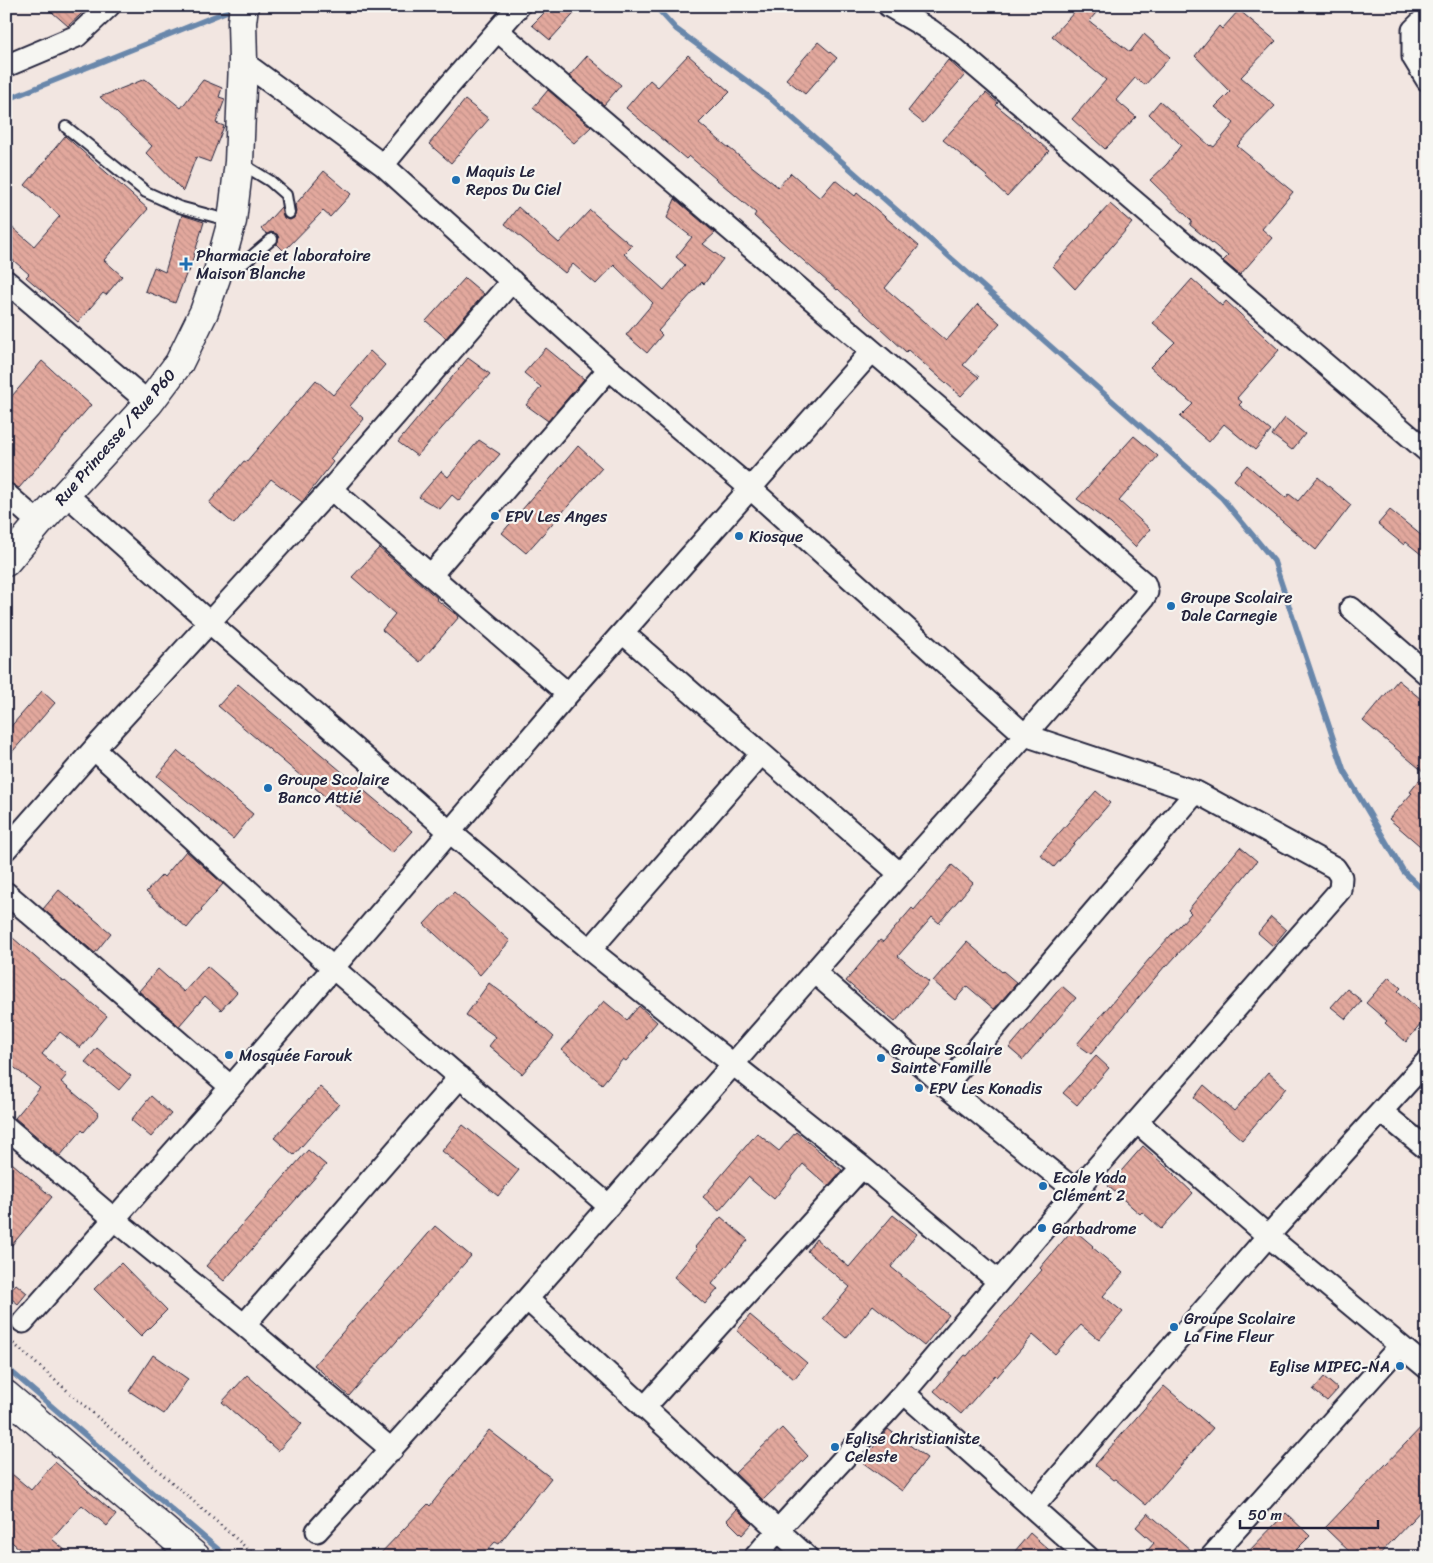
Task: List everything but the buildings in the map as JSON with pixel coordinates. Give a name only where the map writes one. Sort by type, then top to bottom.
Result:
[{"type":"street","points":[[6,66],[77,36],[108,6]]},
{"type":"street","points":[[383,165],[519,6]]},
{"type":"street","points":[[889,6],[930,30],[953,47],[1427,451]]},
{"type":"street","name":"Rue Princesse / Rue P60","points":[[6,562],[148,403],[179,363],[204,312],[218,272],[232,221],[239,162],[243,14]]},
{"type":"street","points":[[1427,16],[1413,30],[1413,57],[1427,80]]},
{"type":"street","points":[[317,1531],[527,1299],[732,1064],[1025,735],[1143,599],[1147,592],[1145,584],[498,31]]},
{"type":"street","points":[[243,62],[383,165],[609,369],[750,488],[1025,735],[1196,792],[1335,868],[1342,877],[1340,890],[1076,1191],[904,1393],[755,1557]]},
{"type":"street","points":[[6,281],[148,403]]},
{"type":"street","points":[[6,849],[94,749],[331,489],[512,281]]},
{"type":"street","points":[[23,1322],[231,1088],[568,694],[872,351]]},
{"type":"street","points":[[431,575],[609,369]]},
{"type":"street","points":[[331,489],[568,694]]},
{"type":"street","points":[[6,494],[39,523]]},
{"type":"street","points":[[66,494],[209,622],[450,832],[590,950],[862,1167],[998,1281]]},
{"type":"street","points":[[1351,608],[1427,674]]},
{"type":"street","points":[[623,633],[900,874]]},
{"type":"street","points":[[94,749],[334,968],[609,1206]]},
{"type":"street","points":[[590,950],[761,754]]},
{"type":"street","points":[[945,1086],[1196,792]]},
{"type":"street","points":[[6,893],[231,1088]]},
{"type":"street","points":[[814,972],[945,1086],[1076,1191]]},
{"type":"street","points":[[1032,1507],[1268,1236],[1427,1061]]},
{"type":"street","points":[[244,1325],[460,1077]]},
{"type":"street","points":[[1382,1112],[1427,1149]]},
{"type":"street","points":[[1137,1122],[1268,1236],[1427,1368]]},
{"type":"street","points":[[6,1126],[114,1219],[244,1325],[392,1450]]},
{"type":"street","points":[[644,1408],[862,1167]]},
{"type":"street","points":[[527,1299],[808,1557]]},
{"type":"street","points":[[1211,1557],[1400,1346]]},
{"type":"street","points":[[904,1393],[1088,1557]]},
{"type":"street","points":[[6,1395],[196,1557]]},
{"type":"lane","points":[[66,127],[146,192],[179,207],[232,221]]},
{"type":"lane","points":[[239,162],[270,181],[286,195],[289,213]]},
{"type":"lane","points":[[218,272],[244,262],[272,239]]},
{"type":"path","points":[[6,1337],[257,1557]]},
{"type":"waterway","points":[[655,6],[676,29],[770,98],[1222,498],[1274,561],[1344,771],[1404,872],[1427,894]]},
{"type":"waterway","points":[[6,100],[235,8]]},
{"type":"waterway","points":[[6,1367],[227,1557]]},
{"type":"place","name":"Maquis Le Repos Du Ciel","points":[[456,180]]},
{"type":"place","name":"Pharmacie et laboratoire Maison Blanche","points":[[186,264]]},
{"type":"place","name":"EPV Les Anges","points":[[495,516]]},
{"type":"place","name":"Kiosque","points":[[739,536]]},
{"type":"place","name":"Groupe Scolaire Dale Carnegie","points":[[1171,606]]},
{"type":"place","name":"Groupe Scolaire Banco Attié","points":[[268,788]]},
{"type":"place","name":"Mosquée Farouk","points":[[229,1055]]},
{"type":"place","name":"Groupe Scolaire Sainte Famille","points":[[881,1058]]},
{"type":"place","name":"EPV Les Konadis","points":[[919,1088]]},
{"type":"place","name":"Ecole Yada Clément 2","points":[[1043,1186]]},
{"type":"place","name":"Garbadrome","points":[[1042,1228]]},
{"type":"place","name":"Groupe Scolaire La Fine Fleur","points":[[1174,1327]]},
{"type":"place","name":"Eglise MIPEC-NA","points":[[1400,1366]]},
{"type":"place","name":"Eglise Christianiste Celeste","points":[[835,1447]]}]
